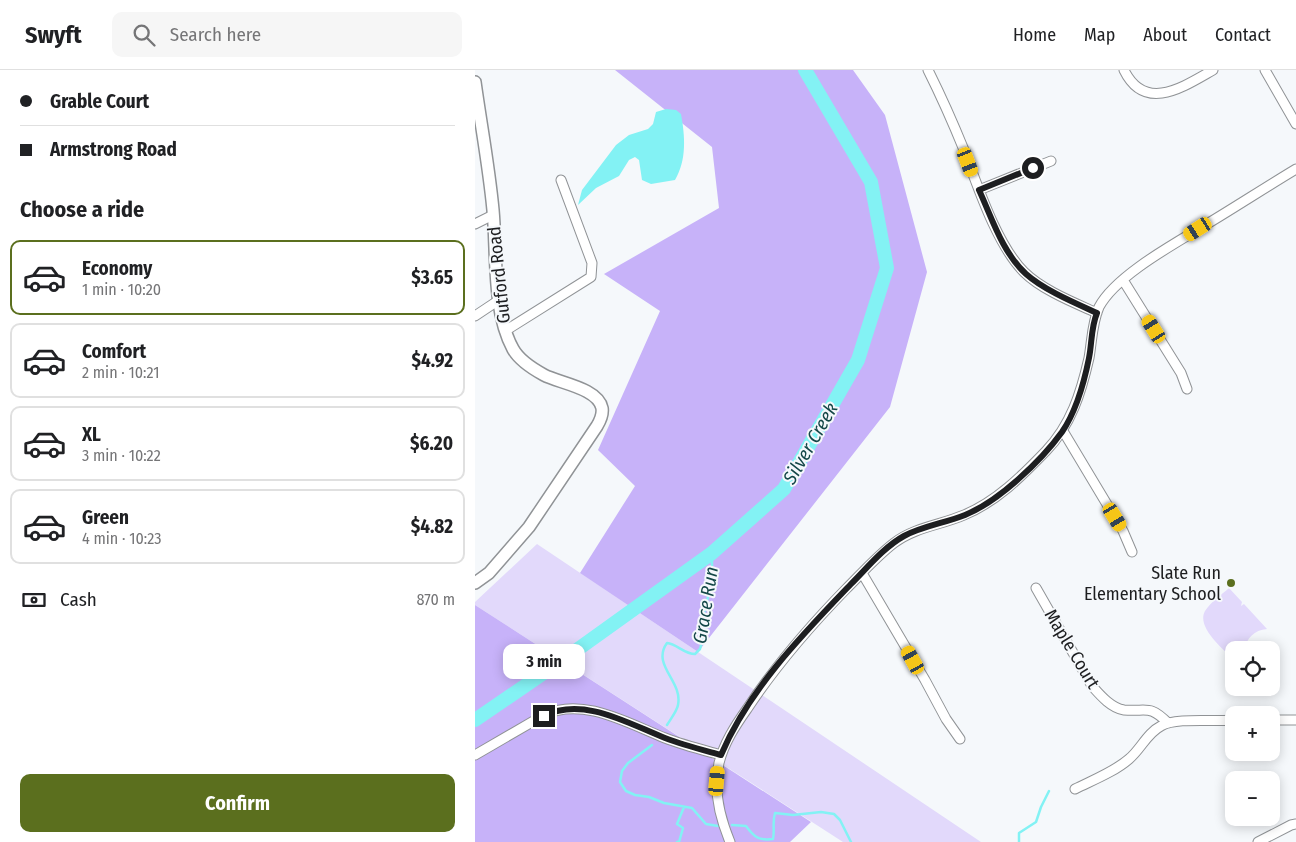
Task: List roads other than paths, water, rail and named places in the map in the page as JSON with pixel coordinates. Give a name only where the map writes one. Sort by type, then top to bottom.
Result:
[{"type":"street","points":[[928,70],[942,98],[979,190],[1005,247],[1025,273],[1060,295],[1097,313]]},
{"type":"street","points":[[1124,70],[1133,86],[1144,92],[1158,94],[1173,91],[1213,70]]},
{"type":"street","points":[[1265,70],[1296,124]]},
{"type":"street","name":"Gutford Road","points":[[475,82],[493,216],[499,300],[503,326],[513,350],[525,362],[545,376],[582,389],[597,399],[602,408],[597,426],[529,527],[489,574],[475,583]]},
{"type":"street","points":[[979,190],[1051,161]]},
{"type":"street","points":[[730,842],[722,820],[718,794],[718,767],[721,755],[733,730],[765,681],[809,628],[885,550],[905,536],[967,514],[1004,491],[1046,451],[1063,431],[1080,394],[1097,313],[1106,298],[1123,280],[1166,249],[1296,169]]},
{"type":"street","points":[[505,331],[591,277],[592,263],[561,180]]},
{"type":"street","points":[[475,224],[493,216]]},
{"type":"street","points":[[1123,280],[1181,373],[1187,389]]},
{"type":"street","points":[[475,316],[499,300]]},
{"type":"street","points":[[1063,431],[1123,531],[1132,552]]},
{"type":"street","points":[[862,573],[946,719],[960,739]]},
{"type":"street","name":"Maple Court","points":[[1036,588],[1092,686],[1101,696],[1123,710],[1136,709],[1154,712],[1168,724]]},
{"type":"street","points":[[475,755],[553,711],[565,708],[605,715],[667,739],[721,755]]},
{"type":"street","points":[[1075,788],[1131,758],[1153,732],[1162,725],[1225,720]]},
{"type":"street","points":[[1280,720],[1296,720]]},
{"type":"street","points":[[1257,842],[1296,824]]},
{"type":"water","points":[[666,109],[676,110],[681,114],[684,148],[682,164],[675,180],[651,184],[642,180],[639,160],[635,157],[629,160],[619,176],[596,188],[578,205],[582,190],[616,145],[629,135],[648,129],[653,124],[656,112]]},
{"type":"waterway","name":"Silver Creek","points":[[475,720],[712,553],[784,489],[858,360],[887,268],[871,182],[805,70]]},
{"type":"waterway","name":"Grace Run","points":[[667,725],[675,713],[678,705],[678,696],[665,666],[663,651],[667,643],[691,654],[695,654],[700,649],[703,638],[704,613],[712,581],[712,553]]},
{"type":"waterway","name":"Grace Run","points":[[652,745],[628,763],[622,771],[620,782],[626,791],[664,803],[692,808],[706,824],[718,826]]},
{"type":"waterway","points":[[1019,842],[1019,833],[1036,822],[1049,791]]},
{"type":"waterway","name":"Grace Run","points":[[677,842],[679,842],[683,828],[677,824],[684,807]]},
{"type":"waterway","points":[[732,825],[746,826],[760,839],[773,839],[775,813],[793,815],[821,812],[834,814],[840,820],[851,842]]},
{"type":"place","name":"Slate Run Elementary School","points":[[1231,583]]}]
